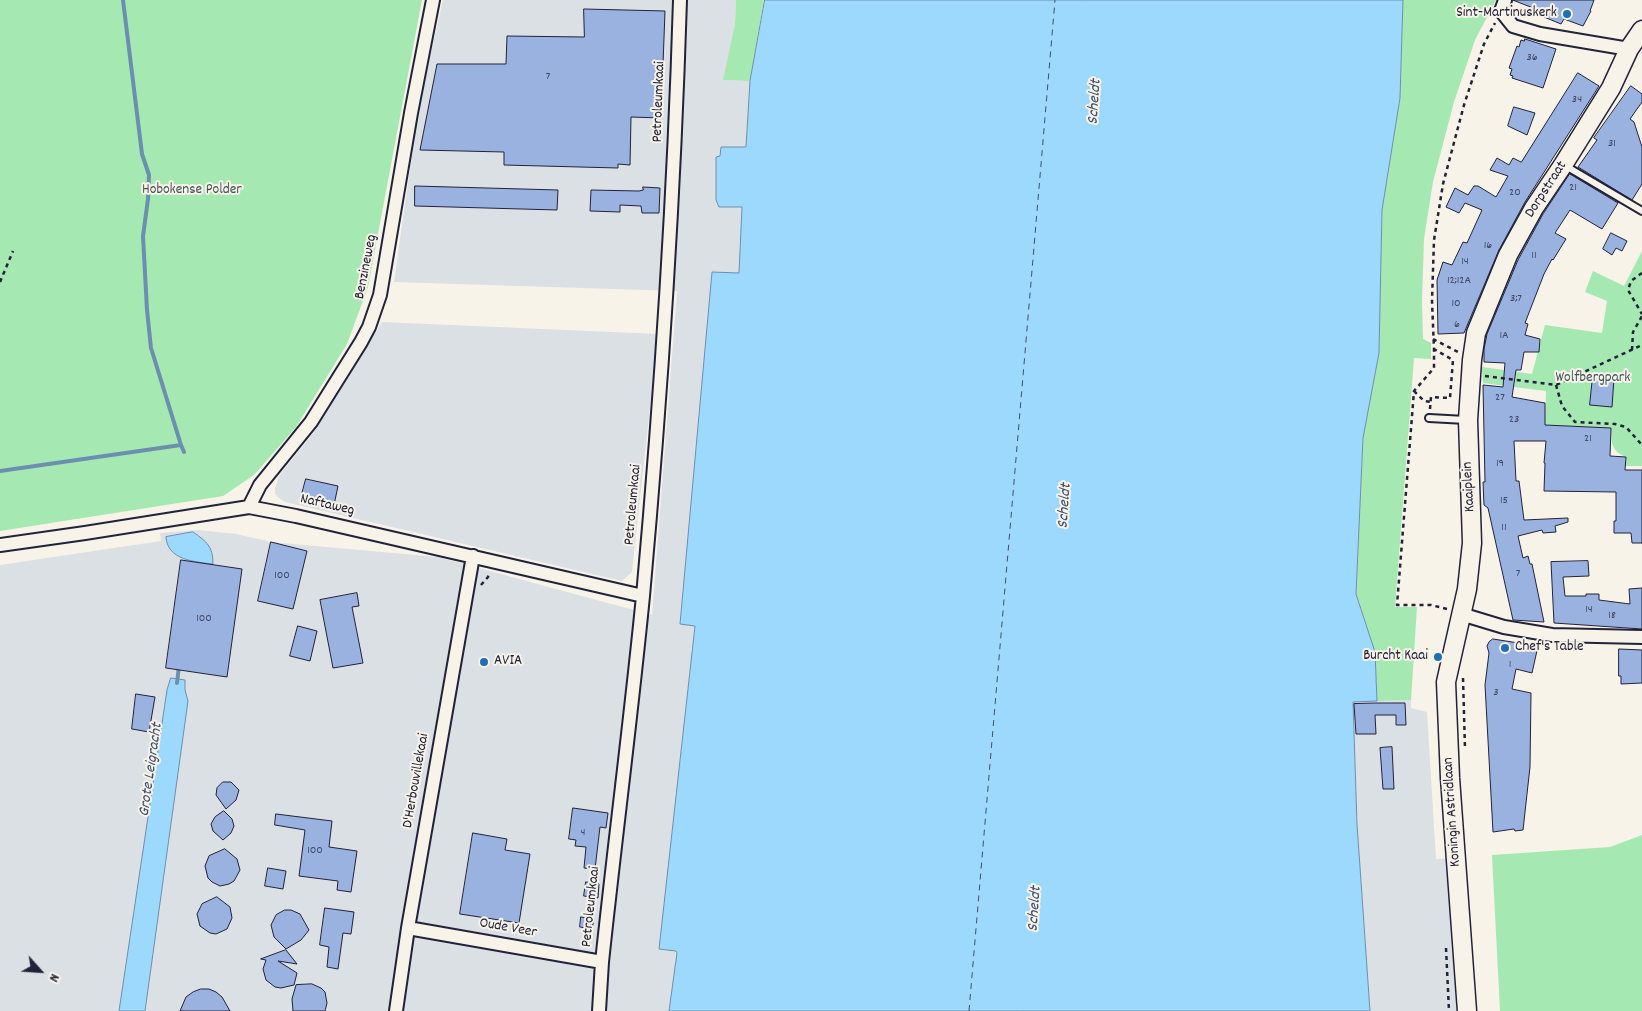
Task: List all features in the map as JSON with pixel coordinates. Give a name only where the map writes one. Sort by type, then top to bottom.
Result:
[{"type":"street","name":"Benzineweg","points":[[249,507],[260,485],[303,433],[318,411],[361,342],[376,310],[380,296],[412,105],[433,0]]},
{"type":"street","name":"Petroleumkaai","points":[[599,1011],[602,962],[643,596],[668,280],[680,0]]},
{"type":"street","points":[[1503,5],[1513,26],[1540,34],[1629,49]]},
{"type":"street","name":"Dorpstraat","points":[[1471,367],[1476,333],[1508,255],[1534,208],[1611,88],[1629,49],[1642,30]]},
{"type":"street","name":"Kaaiplein","points":[[1461,614],[1467,589],[1472,543],[1468,420],[1471,367]]},
{"type":"street","name":"Naftaweg","points":[[0,545],[85,534],[249,507],[473,556],[643,596]]},
{"type":"street","name":"D'Herbouvillekaai","points":[[396,1011],[408,928],[473,556]]},
{"type":"street","points":[[1461,614],[1504,627],[1552,635],[1642,636]]},
{"type":"street","name":"Koningin Astridlaan","points":[[1461,614],[1446,682],[1450,778],[1467,1011]]},
{"type":"street","name":"Oude Veer","points":[[408,928],[602,962]]},
{"type":"lane","points":[[1563,165],[1642,211]]},
{"type":"lane","points":[[1430,418],[1468,420]]},
{"type":"path","points":[[1461,614],[1431,605],[1397,605],[1414,391],[1434,368],[1432,300],[1434,240],[1443,184],[1464,105],[1484,44],[1503,5]]},
{"type":"path","points":[[0,282],[13,251]]},
{"type":"path","points":[[1632,350],[1633,332],[1642,315],[1628,290],[1632,281],[1642,273]]},
{"type":"path","points":[[1433,338],[1471,367],[1556,385],[1642,345]]},
{"type":"path","points":[[1430,418],[1431,397],[1450,398],[1453,360],[1434,349]]},
{"type":"path","points":[[1556,385],[1562,406],[1575,422],[1615,424],[1626,427],[1642,445]]},
{"type":"path","points":[[1414,391],[1424,401],[1431,402]]},
{"type":"path","points":[[1463,670],[1466,756]]},
{"type":"shaded area","points":[[443,0],[736,0],[735,24],[724,80],[750,81],[746,147],[721,147],[719,207],[742,206],[739,273],[712,273],[680,624],[695,626],[660,949],[676,951],[677,953],[669,1011],[0,1011],[0,565],[161,541],[160,533],[198,530],[236,534],[271,542],[438,557],[652,615],[677,291],[394,282],[419,105]]},
{"type":"shaded area","points":[[382,322],[658,334],[632,572],[622,581],[285,502],[275,494],[279,476],[314,432]]},
{"type":"shaded area","points":[[1411,700],[1411,708],[1427,712],[1436,859],[1456,858],[1467,1011],[1370,1011],[1357,824],[1353,701]]},
{"type":"green space","name":"Hobokense Polder","points":[[0,0],[422,0],[368,287],[347,344],[296,427],[254,475],[223,496],[0,531]]},
{"type":"green space","points":[[736,0],[764,0],[750,81],[723,80],[735,24]]},
{"type":"green space","points":[[1403,0],[1496,0],[1475,40],[1454,102],[1433,182],[1424,239],[1423,339],[1431,343],[1431,359],[1414,358],[1395,607],[1417,607],[1411,700],[1377,701],[1375,652],[1356,594],[1363,438],[1379,353],[1382,210],[1400,98]]},
{"type":"green space","name":"Wolfbergpark","points":[[1642,251],[1642,466],[1625,466],[1626,457],[1614,449],[1611,428],[1545,425],[1546,391],[1483,383],[1482,367],[1532,374],[1545,325],[1602,333],[1607,301],[1585,292],[1593,271],[1624,286]]},
{"type":"green space","points":[[1642,835],[1642,1011],[1500,1011],[1492,855],[1610,847]]},
{"type":"water","name":"Scheldt","points":[[765,0],[1403,0],[1400,98],[1382,210],[1379,353],[1363,438],[1356,594],[1375,652],[1377,701],[1353,702],[1357,824],[1370,1011],[669,1011],[677,953],[676,951],[659,949],[695,626],[680,624],[712,272],[739,273],[742,207],[719,207],[716,200],[716,157],[720,156],[721,147],[746,147],[750,81]]},
{"type":"water","points":[[193,532],[208,545],[212,553],[213,564],[190,561],[171,551],[166,537]]},
{"type":"water","points":[[171,678],[185,680],[188,701],[145,1011],[119,1011],[167,690]]},
{"type":"building","name":"Sint-Martinuskerk","points":[[1513,0],[1594,0],[1591,11],[1583,26],[1564,19],[1561,24],[1544,17],[1545,13]]},
{"type":"building","points":[[584,9],[665,11],[661,118],[631,117],[630,165],[618,164],[618,168],[504,165],[504,152],[420,150],[437,64],[506,64],[507,36],[584,37]]},
{"type":"building","points":[[1525,39],[1556,49],[1543,88],[1512,78],[1513,76],[1510,75],[1512,69],[1509,68],[1517,46],[1519,47],[1521,40],[1524,41]]},
{"type":"building","points":[[1578,73],[1599,86],[1525,202],[1499,250],[1464,333],[1438,334],[1437,280],[1443,262],[1452,265],[1463,242],[1467,243],[1482,210],[1465,203],[1459,213],[1446,207],[1455,188],[1468,195],[1474,186],[1478,186],[1496,197],[1508,176],[1490,170],[1497,158],[1509,165],[1513,158],[1521,162]]},
{"type":"building","points":[[1631,86],[1642,94],[1642,102],[1630,119],[1634,122],[1642,147],[1642,184],[1632,200],[1578,167],[1597,140],[1594,138]]},
{"type":"building","points":[[1514,107],[1535,113],[1527,135],[1508,126]]},
{"type":"building","points":[[1570,174],[1618,203],[1602,229],[1570,210],[1555,233],[1566,239],[1544,274],[1525,323],[1528,324],[1525,335],[1540,339],[1539,352],[1524,352],[1521,370],[1516,370],[1512,397],[1545,403],[1545,425],[1611,428],[1610,456],[1626,457],[1625,470],[1642,470],[1642,543],[1632,543],[1631,533],[1614,533],[1616,492],[1544,491],[1546,441],[1514,441],[1516,481],[1519,481],[1524,520],[1568,518],[1568,522],[1555,526],[1556,532],[1543,533],[1542,530],[1518,536],[1523,558],[1528,556],[1530,564],[1532,564],[1544,622],[1513,620],[1488,508],[1484,505],[1483,482],[1485,482],[1483,385],[1503,387],[1505,363],[1484,362],[1484,349],[1487,334],[1518,260],[1543,214]]},
{"type":"building","points":[[415,186],[558,190],[557,210],[415,206]]},
{"type":"building","points":[[643,187],[660,188],[659,213],[642,213],[641,206],[620,205],[620,212],[590,211],[591,190],[639,191],[643,190]]},
{"type":"building","points":[[1611,233],[1627,241],[1622,251],[1616,248],[1612,255],[1603,249]]},
{"type":"building","points":[[1593,376],[1614,378],[1612,407],[1590,405]]},
{"type":"building","points":[[306,479],[338,486],[334,505],[301,498]]},
{"type":"building","points":[[271,542],[307,551],[293,609],[258,601]]},
{"type":"building","points":[[181,560],[242,569],[227,677],[166,668]]},
{"type":"building","points":[[1588,561],[1589,576],[1563,577],[1565,596],[1599,594],[1599,600],[1630,604],[1629,589],[1642,588],[1642,629],[1554,623],[1551,562]]},
{"type":"building","points":[[357,593],[359,606],[352,607],[363,663],[333,668],[320,600]]},
{"type":"building","points":[[298,626],[317,631],[310,661],[290,656]]},
{"type":"building","points":[[1493,639],[1538,646],[1532,673],[1516,669],[1512,689],[1531,693],[1530,767],[1523,830],[1515,831],[1514,829],[1493,832],[1485,685],[1489,653],[1487,646]]},
{"type":"building","points":[[1619,649],[1642,650],[1642,683],[1621,684],[1621,676],[1619,676]]},
{"type":"building","points":[[136,694],[155,697],[149,732],[132,729]]},
{"type":"building","points":[[1405,703],[1406,725],[1396,725],[1396,715],[1375,715],[1376,734],[1356,734],[1354,704]]},
{"type":"building","points":[[1392,747],[1394,789],[1383,789],[1380,748]]},
{"type":"building","points":[[223,782],[231,782],[239,790],[236,800],[226,809],[216,795],[217,788]]},
{"type":"building","points":[[573,808],[608,813],[606,828],[600,827],[595,869],[584,868],[586,847],[575,846],[576,840],[569,839]]},
{"type":"building","points":[[224,811],[232,819],[234,826],[231,833],[223,840],[213,831],[211,824],[215,817]]},
{"type":"building","points":[[276,814],[332,821],[329,847],[357,851],[351,892],[337,890],[338,881],[299,876],[305,830],[275,825]]},
{"type":"building","points":[[473,833],[507,839],[505,850],[530,854],[519,923],[460,914]]},
{"type":"building","points":[[225,849],[237,859],[240,870],[234,881],[220,886],[208,878],[205,866],[209,856]]},
{"type":"building","points":[[268,868],[286,871],[283,889],[265,886]]},
{"type":"building","points":[[586,882],[599,884],[598,898],[584,896]]},
{"type":"building","points":[[217,897],[230,907],[232,918],[227,929],[216,934],[210,933],[200,926],[197,914],[202,904]]},
{"type":"building","points":[[325,908],[354,912],[351,934],[343,933],[338,969],[327,967],[329,947],[320,945]]},
{"type":"building","points":[[285,910],[291,910],[300,914],[309,930],[301,940],[286,949],[274,937],[271,925],[276,915]]},
{"type":"building","points":[[581,917],[594,919],[592,929],[580,927]]},
{"type":"building","points":[[286,950],[297,964],[278,961],[297,973],[294,985],[281,988],[275,987],[266,980],[263,969],[266,960],[261,959]]},
{"type":"building","points":[[312,984],[325,992],[327,1003],[325,1011],[293,1011],[292,999],[296,985]]},
{"type":"building","points":[[201,989],[209,989],[216,992],[222,997],[230,1011],[180,1011],[186,997]]},
{"type":"waterway","points":[[123,0],[142,154],[149,175],[143,236],[151,348],[181,445]]},
{"type":"waterway","name":"Grote Leigracht","points":[[0,471],[181,445],[184,452]]},
{"type":"waterway","name":"Grote Leigracht","points":[[177,683],[179,666]]},
{"type":"ferry route","points":[[969,1011],[1055,0]]},
{"type":"place","name":"Sint-Martinuskerk","points":[[1567,14]]},
{"type":"place","name":"Chef's Table","points":[[1505,648]]},
{"type":"place","name":"Burcht Kaai","points":[[1438,657]]},
{"type":"place","name":"AVIA","points":[[484,662]]}]
